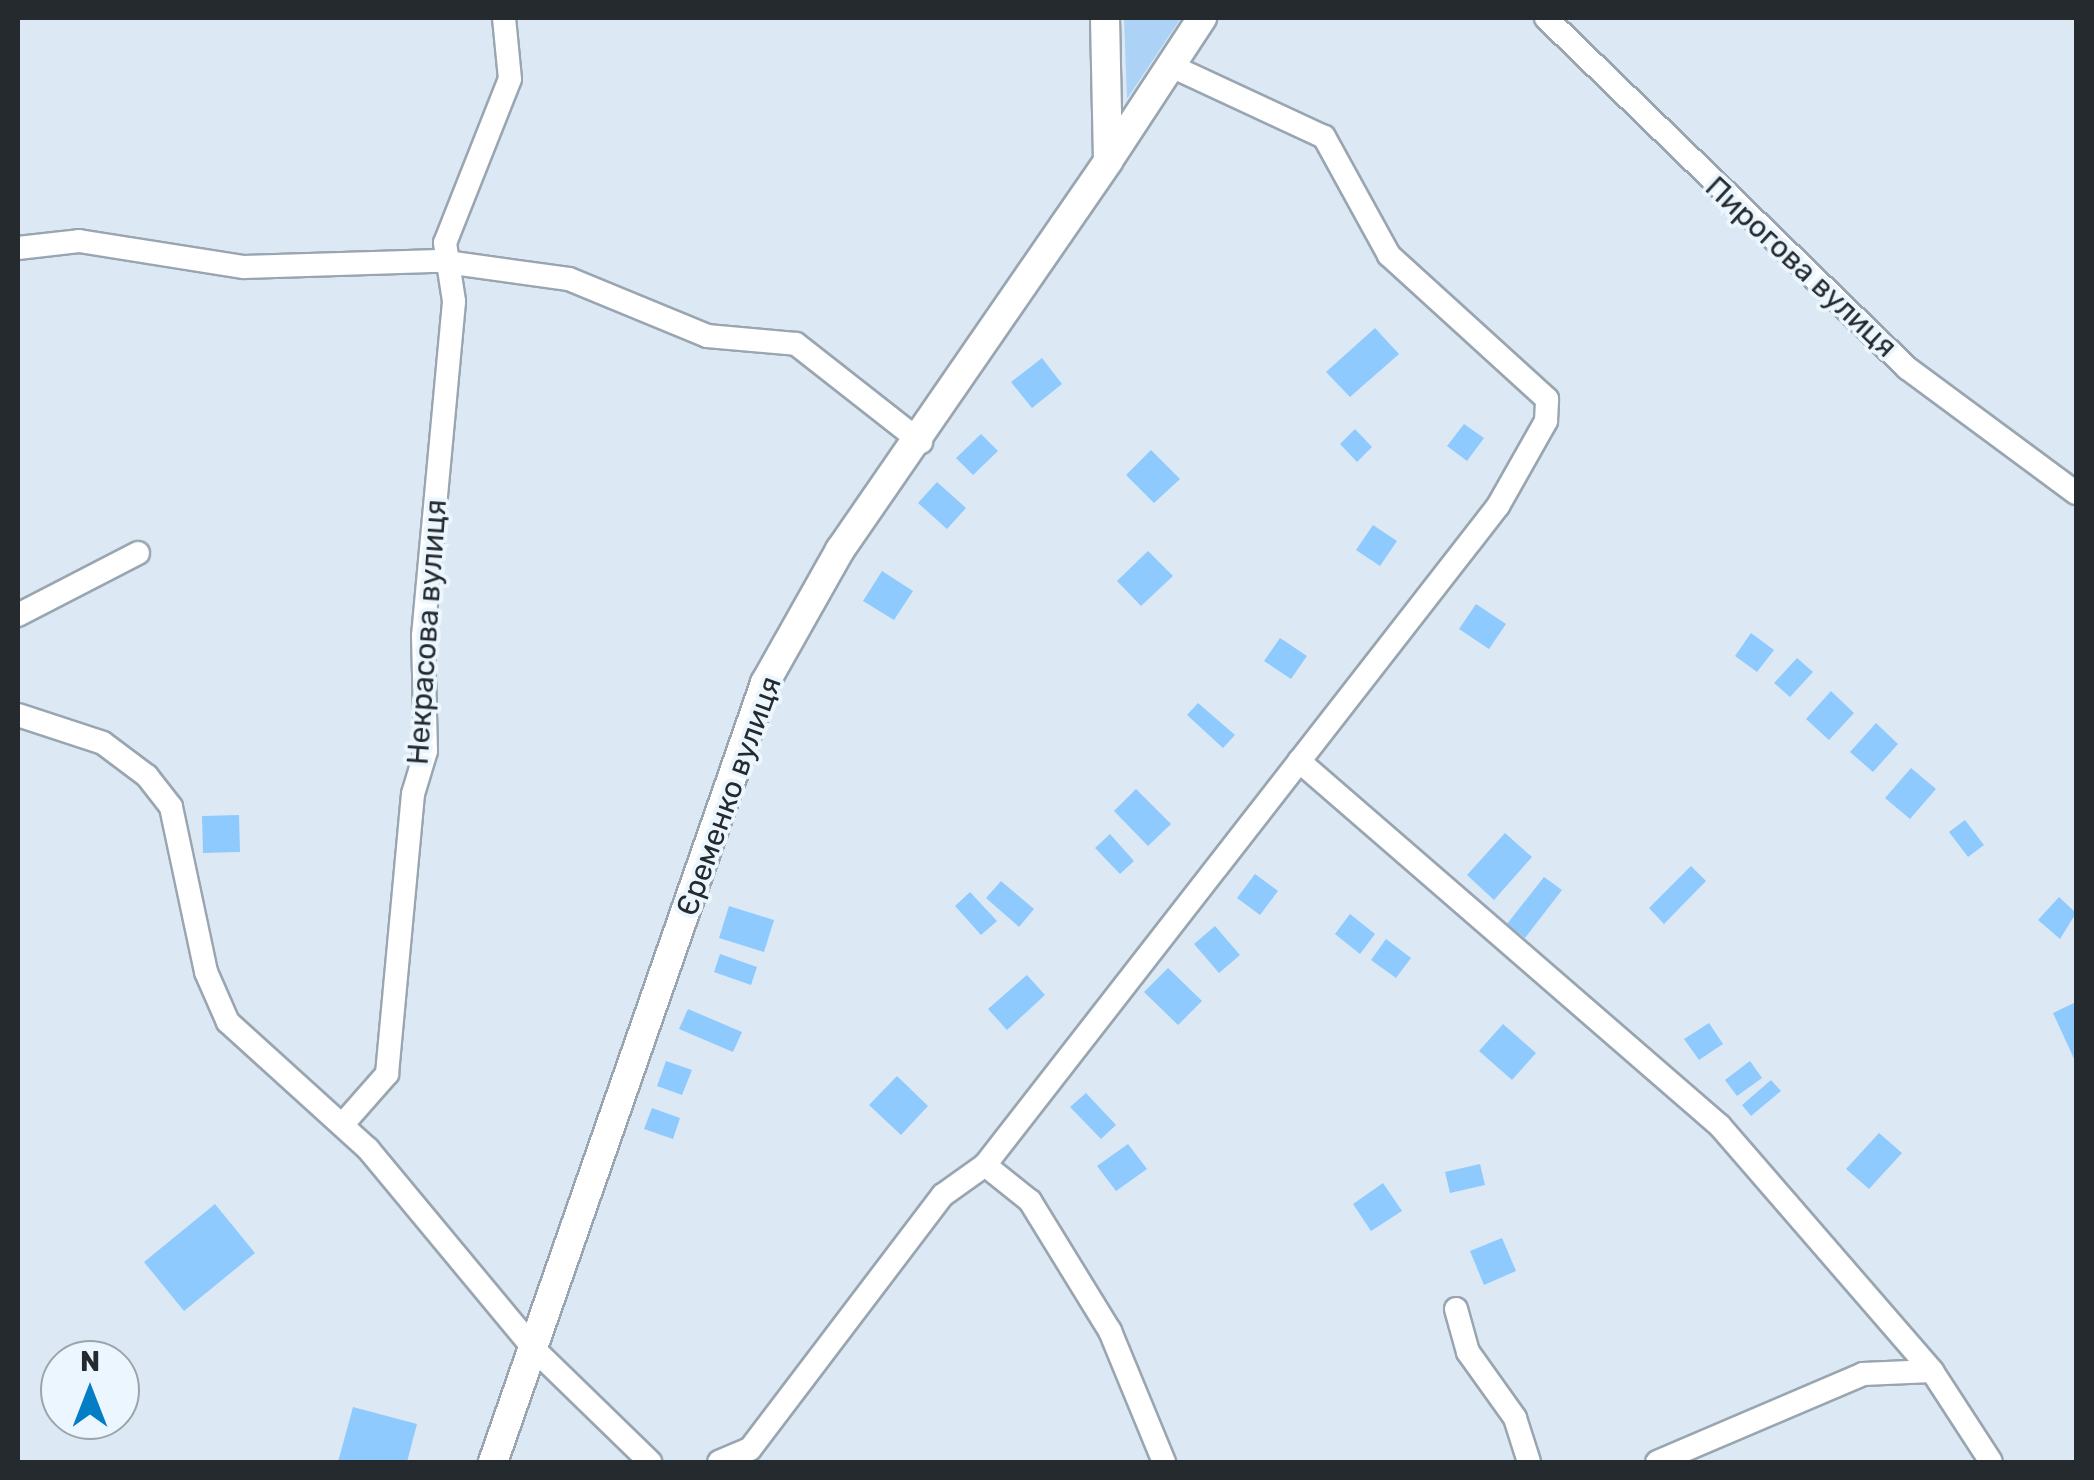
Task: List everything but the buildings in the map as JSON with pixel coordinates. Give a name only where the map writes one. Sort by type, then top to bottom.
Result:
[{"type":"street","name":"Некрасова вулиця","points":[[344,1124],[387,1074],[406,928],[413,794],[426,751],[423,636],[454,301],[444,244],[510,79],[504,18]]},
{"type":"street","points":[[1105,18],[1108,161]]},
{"type":"street","name":"Єременко вулиця","points":[[493,1462],[765,683],[840,550],[921,442],[1202,18]]},
{"type":"street","name":"Пирогова вулиця","points":[[1546,18],[1907,368],[2076,494]]},
{"type":"street","points":[[720,1462],[750,1449],[943,1195],[985,1165],[1498,506],[1546,421],[1547,399],[1389,255],[1324,137],[1172,66]]},
{"type":"street","points":[[18,248],[79,241],[244,267],[449,263],[569,279],[707,336],[796,344],[921,442]]},
{"type":"street","points":[[18,615],[138,553]]},
{"type":"street","points":[[18,715],[104,743],[147,776],[171,806],[206,972],[228,1022],[344,1124],[534,1349],[650,1462]]},
{"type":"street","points":[[1298,762],[1720,1126],[1932,1371],[1991,1462]]},
{"type":"street","points":[[985,1165],[1030,1201],[1110,1331],[1164,1462]]},
{"type":"street","points":[[1456,1309],[1468,1352],[1515,1418],[1528,1462]]},
{"type":"street","points":[[1657,1462],[1863,1374],[1932,1371]]},
{"type":"shaded area","points":[[1124,18],[1181,18],[1127,99]]}]
